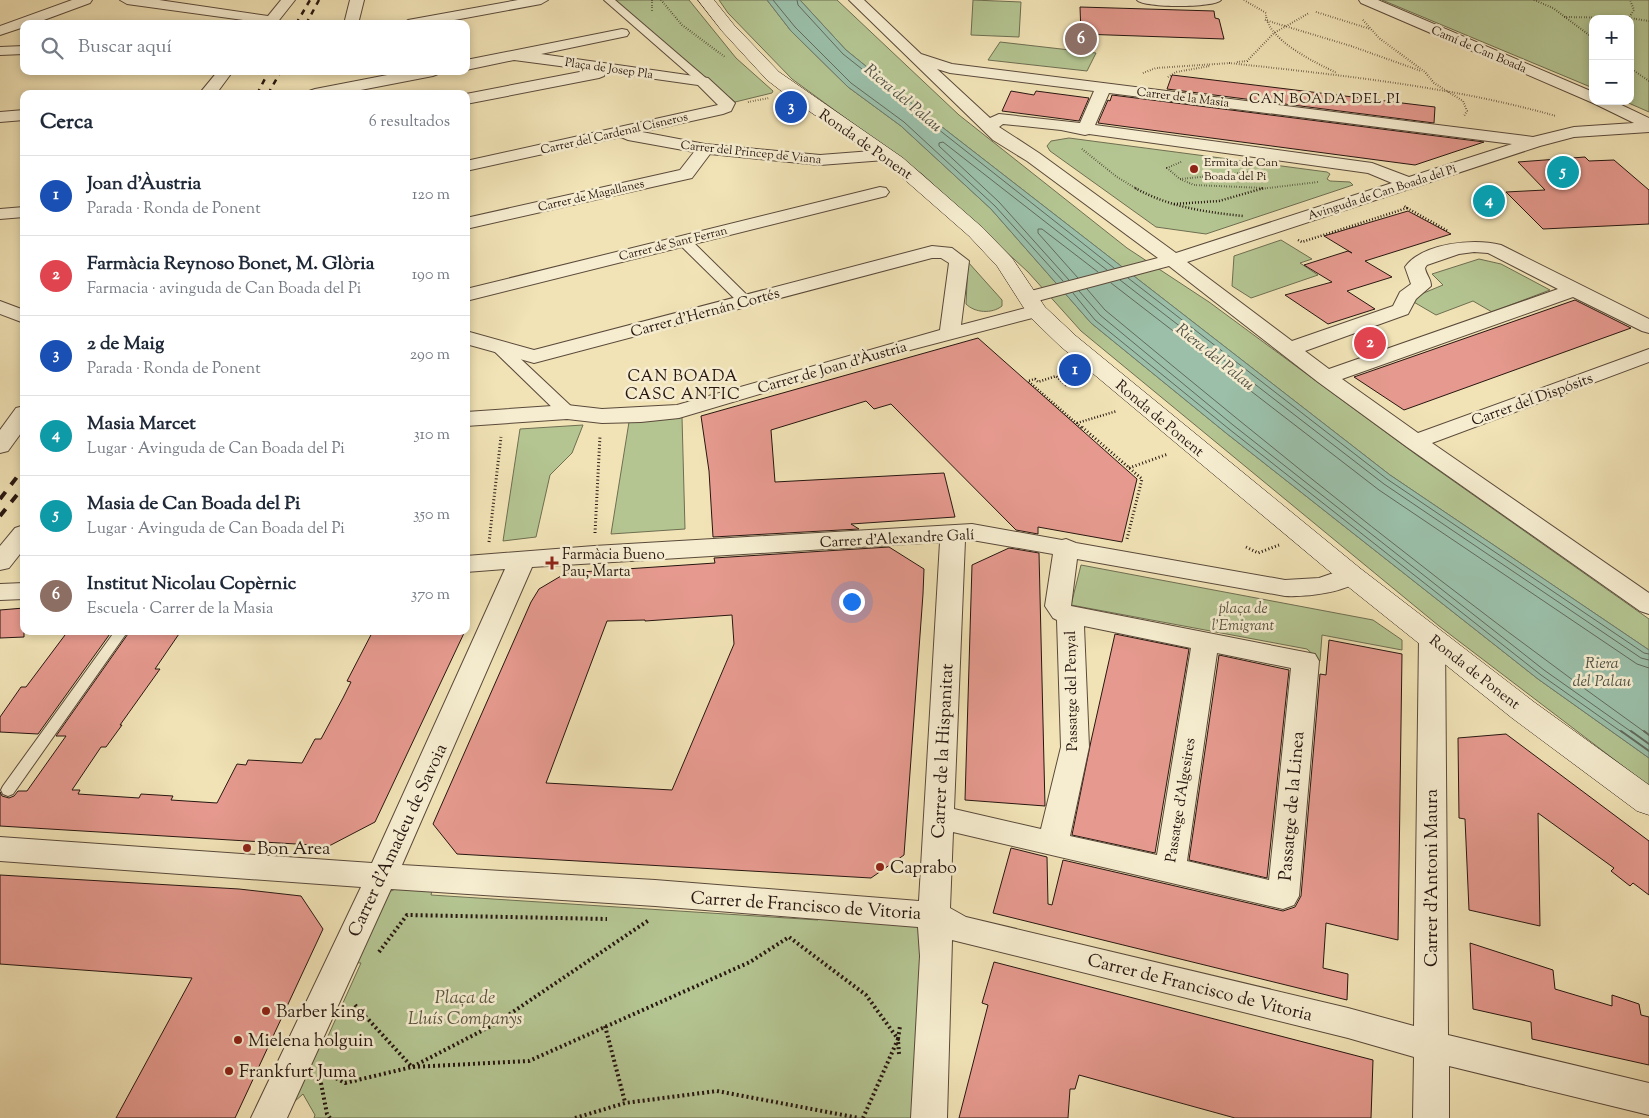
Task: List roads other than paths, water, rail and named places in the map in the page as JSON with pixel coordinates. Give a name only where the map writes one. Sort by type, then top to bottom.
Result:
[{"type":"main road","name":"Ronda de Ponent","points":[[706,0],[728,28],[773,76],[906,170],[976,232],[1005,262],[1034,304],[1068,341],[1351,575],[1523,710],[1649,802]]},
{"type":"street","points":[[30,20],[85,0]]},
{"type":"street","points":[[127,0],[262,18],[264,20]]},
{"type":"street","points":[[271,20],[288,0]]},
{"type":"street","points":[[352,20],[357,0]]},
{"type":"street","points":[[430,20],[541,0]]},
{"type":"street","points":[[609,0],[703,81]]},
{"type":"street","points":[[856,0],[994,131],[1033,150],[1172,260],[1326,377],[1415,442],[1649,605]]},
{"type":"street","points":[[1144,0],[1186,2],[1214,0]]},
{"type":"street","name":"Camí de Can Boada","points":[[1366,0],[1589,96]]},
{"type":"street","points":[[0,31],[20,24]]},
{"type":"street","points":[[470,64],[622,33]]},
{"type":"street","points":[[0,51],[20,50]]},
{"type":"street","name":"Plaça de Josep Pla","points":[[514,55],[703,81]]},
{"type":"street","name":"Carrer de la Masia","points":[[913,56],[950,68]]},
{"type":"street","name":"Carrer de la Masia","points":[[930,72],[940,68],[950,68],[1534,142]]},
{"type":"street","points":[[470,98],[619,69]]},
{"type":"street","points":[[210,90],[223,75]]},
{"type":"street","points":[[345,90],[414,75]]},
{"type":"street","points":[[332,90],[339,76]]},
{"type":"street","name":"Carrer del Cardenal Cisneros","points":[[470,165],[618,134],[725,108],[727,103],[703,81]]},
{"type":"street","points":[[1081,137],[1104,87]]},
{"type":"street","points":[[1609,105],[1649,132]]},
{"type":"street","points":[[1593,131],[1619,121],[1621,116],[1616,108]]},
{"type":"street","points":[[0,118],[20,116]]},
{"type":"street","points":[[994,131],[1026,138],[1081,137],[1372,168],[1407,183]]},
{"type":"street","points":[[1593,131],[1649,132]]},
{"type":"street","name":"Avinguda de Can Boada del Pi","points":[[1172,260],[1534,142],[1574,132],[1593,131]]},
{"type":"street","name":"Carrer del Princep de Viana","points":[[618,134],[705,149],[820,160],[885,155]]},
{"type":"street","name":"Carrer de Magallanes","points":[[470,223],[686,174],[705,149]]},
{"type":"street","name":"Carrer de Sant Ferran","points":[[470,294],[880,192]]},
{"type":"street","points":[[0,214],[20,212]]},
{"type":"street","points":[[684,241],[745,301]]},
{"type":"street","points":[[1290,350],[1401,310],[1407,296],[1421,286],[1421,279],[1416,273],[1415,267],[1420,261],[1467,245],[1480,245],[1494,249],[1649,327]]},
{"type":"street","name":"Carrer d'Hernán Cortés","points":[[470,339],[534,357],[932,252],[945,252],[959,261],[950,334]]},
{"type":"street","points":[[1034,304],[1060,289],[1172,260]]},
{"type":"street","points":[[1326,377],[1576,289]]},
{"type":"street","name":"Carrer de Joan d'Àustria","points":[[470,419],[567,412],[602,416],[641,415],[679,411],[888,350],[950,334],[1034,304]]},
{"type":"street","points":[[0,307],[20,315]]},
{"type":"street","points":[[500,348],[567,412]]},
{"type":"street","name":"Carrer del Dispósits","points":[[1415,442],[1649,355]]},
{"type":"street","points":[[3,437],[20,418]]},
{"type":"street","name":"Carrer d'Alexandre Galí","points":[[477,563],[594,554],[972,532],[1285,588],[1307,589],[1327,586],[1351,575]]},
{"type":"street","name":"Carrer de la Hispanitat","points":[[929,1118],[936,956],[934,915],[953,533]]},
{"type":"street","points":[[0,562],[20,538]]},
{"type":"street","name":"Passatge del Penyal","points":[[1053,844],[1075,747],[1070,615],[1062,612],[1058,606],[1066,548]]},
{"type":"street","name":"Carrer d'Amadeu de Savoia","points":[[269,1118],[381,876],[522,560]]},
{"type":"street","points":[[0,592],[20,591]]},
{"type":"street","points":[[1070,615],[1205,641]]},
{"type":"street","name":"Carrer d'Antoni Maura","points":[[1431,1118],[1432,638]]},
{"type":"street","name":"Passatge de la Linea","points":[[1170,870],[1283,896],[1305,660],[1205,641]]},
{"type":"street","name":"Passatge d'Algesires","points":[[1053,844],[1170,870],[1205,641]]},
{"type":"street","points":[[939,817],[1053,844]]},
{"type":"street","name":"Carrer de Francisco de Vitoria","points":[[0,849],[664,894],[934,915],[958,928],[1649,1099]]},
{"type":"lane","points":[[8,790],[119,635]]},
{"type":"water","name":"Riera del Palau","points":[[767,0],[800,0],[846,50],[915,106],[1390,475],[1649,650],[1649,758],[1538,679],[1226,433],[1091,323],[991,209],[901,126],[848,87],[791,31]]},
{"type":"railway","points":[[298,20],[310,0]]},
{"type":"railway","points":[[308,20],[319,0]]},
{"type":"railway","points":[[259,90],[267,75]]},
{"type":"railway","points":[[270,90],[279,75]]},
{"type":"railway","points":[[0,499],[20,473]]},
{"type":"railway","points":[[0,516],[20,491]]},
{"type":"place","name":"Institut Nicolau Copèrnic","points":[[1081,39]]},
{"type":"place","name":"2 de Maig","points":[[791,107]]},
{"type":"place","name":"Ermita de Can Boada del Pi","points":[[1194,169]]},
{"type":"place","name":"Masia de Can Boada del Pi","points":[[1563,172]]},
{"type":"place","name":"Masia Marcet","points":[[1489,201]]},
{"type":"place","name":"Farmàcia Reynoso Bonet, M. Glòria","points":[[1370,343]]},
{"type":"place","name":"Joan d'Àustria","points":[[1075,370]]},
{"type":"place","name":"Farmàcia Bueno Pau, Marta","points":[[552,563]]},
{"type":"place","name":"Bon Area","points":[[247,848]]},
{"type":"place","name":"Caprabo","points":[[880,867]]},
{"type":"place","name":"Barber king","points":[[266,1011]]},
{"type":"place","name":"Mielena holguin","points":[[238,1040]]},
{"type":"place","name":"Frankfurt Juma","points":[[229,1071]]},
{"type":"district","name":"CAN BOADA DEL PI","points":[[1325,98]]},
{"type":"district","name":"CAN BOADA CASC ANTIC","points":[[683,384]]},
{"type":"park label","name":"plaça de l'Emigrant","points":[[1243,616]]},
{"type":"park label","name":"Plaça de Lluís Companys","points":[[465,1007]]}]
